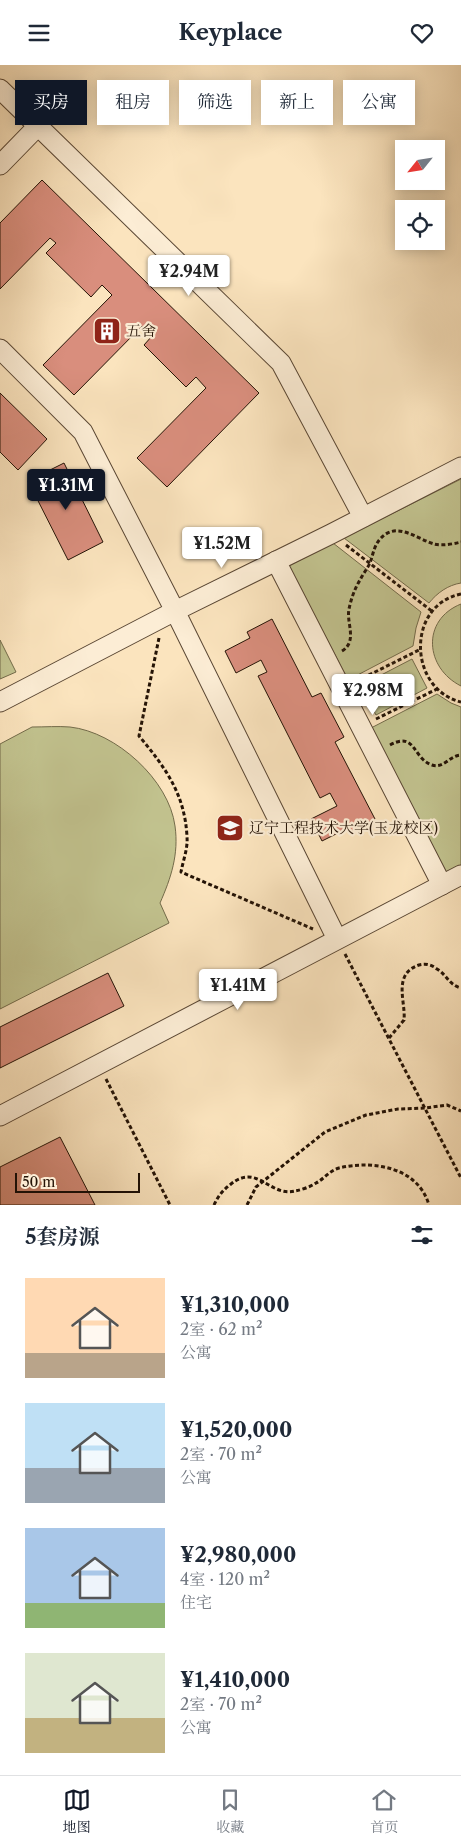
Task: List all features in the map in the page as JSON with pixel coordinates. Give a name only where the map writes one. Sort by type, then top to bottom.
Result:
[{"type":"street","points":[[0,89],[281,363],[363,517]]},
{"type":"street","points":[[0,165],[38,126]]},
{"type":"street","points":[[0,349],[83,432],[169,614],[337,939]]},
{"type":"street","points":[[0,702],[169,614],[461,467]]},
{"type":"street","points":[[276,561],[442,885]]},
{"type":"street","points":[[0,1116],[461,875]]},
{"type":"path","points":[[326,659],[346,649],[350,643],[351,631],[348,609],[357,584],[380,539],[393,532],[403,531],[436,545],[461,542]]},
{"type":"path","points":[[331,534],[432,612]]},
{"type":"path","points":[[461,594],[440,604],[432,612],[420,637],[420,651],[426,675],[437,689],[455,701],[461,702]]},
{"type":"path","points":[[169,614],[138,736],[173,781],[182,810],[187,838],[181,872],[337,939],[461,1178]]},
{"type":"path","points":[[341,690],[420,651]]},
{"type":"path","points":[[360,728],[437,689]]},
{"type":"path","points":[[373,753],[398,741],[402,741],[414,746],[420,757],[432,765],[443,765],[456,755],[461,755]]},
{"type":"path","points":[[389,1038],[404,1020],[402,984],[409,972],[415,967],[431,965],[441,971],[451,983],[461,988]]},
{"type":"path","points":[[99,1065],[170,1205]]},
{"type":"path","points":[[247,1205],[256,1187],[325,1132],[366,1115],[398,1109],[447,1105],[461,1111]]},
{"type":"path","points":[[214,1205],[222,1191],[242,1177],[251,1177],[263,1181],[286,1192],[295,1191],[317,1183],[338,1169],[376,1165],[402,1172],[410,1178],[420,1187],[428,1205]]},
{"type":"green space","points":[[461,479],[461,583],[443,590],[429,603],[344,538]]},
{"type":"green space","points":[[333,543],[421,612],[413,646],[348,680],[289,566]]},
{"type":"green space","points":[[461,604],[461,686],[449,678],[440,668],[432,644],[434,632],[439,621],[448,611]]},
{"type":"green space","points":[[0,640],[16,672],[0,679]]},
{"type":"green space","points":[[412,659],[427,688],[376,715],[360,686]]},
{"type":"green space","points":[[437,694],[461,707],[461,867],[447,874],[371,728]]},
{"type":"green space","points":[[32,727],[70,727],[105,738],[122,748],[138,761],[163,792],[171,809],[176,836],[173,866],[160,903],[169,923],[0,1009],[0,744]]},
{"type":"building","name":"五舍","points":[[42,180],[259,393],[167,487],[137,458],[206,388],[196,377],[186,387],[144,345],[152,336],[142,326],[74,395],[43,365],[112,295],[102,285],[91,297],[46,253],[56,243],[50,238],[0,289],[0,223]]},
{"type":"building","points":[[0,393],[47,439],[18,470],[0,452]]},
{"type":"building","points":[[64,463],[103,542],[68,560],[28,481]]},
{"type":"building","points":[[272,619],[312,697],[321,693],[344,737],[335,742],[375,819],[350,832],[348,828],[322,841],[311,819],[337,806],[330,793],[320,798],[258,676],[267,672],[261,660],[236,673],[225,651],[250,638],[247,632]]},
{"type":"building","points":[[108,973],[124,1006],[0,1068],[0,1027]]},
{"type":"building","points":[[60,1137],[95,1205],[0,1205],[0,1167]]},
{"type":"place","name":"五舍","points":[[107,331]]},
{"type":"place","name":"辽宁工程技术大学(玉龙校区)","points":[[230,828]]}]
